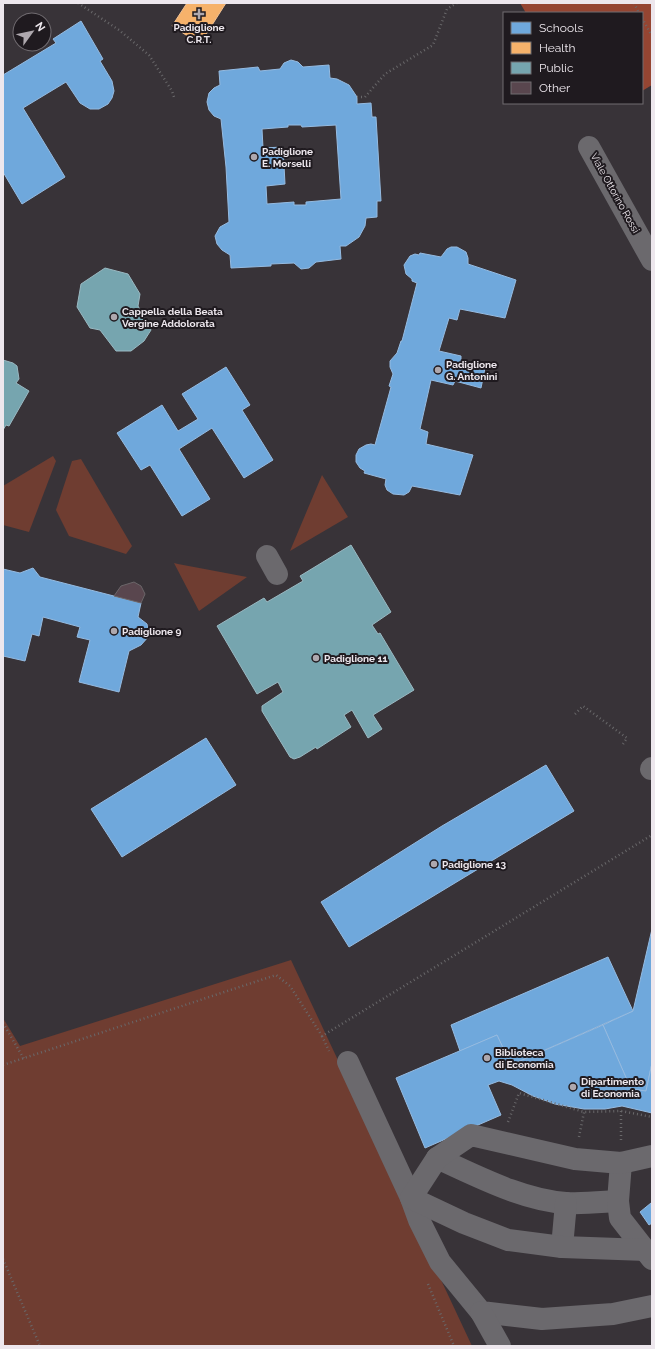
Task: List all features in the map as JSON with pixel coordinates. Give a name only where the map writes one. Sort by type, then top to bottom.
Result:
[{"type":"street","name":"Viale Ottorino Rossi","points":[[589,146],[652,260]]},
{"type":"street","points":[[348,1062],[411,1198],[419,1220],[440,1262],[481,1312],[500,1346]]},
{"type":"street","points":[[411,1198],[437,1158],[471,1135],[575,1159],[621,1163],[652,1156]]},
{"type":"street","points":[[437,1158],[484,1179],[532,1197],[566,1203],[618,1201]]},
{"type":"street","points":[[621,1163],[618,1201],[620,1218],[649,1255]]},
{"type":"street","points":[[411,1198],[464,1223],[508,1240],[562,1247],[649,1255]]},
{"type":"street","points":[[562,1247],[566,1203]]},
{"type":"street","points":[[481,1312],[542,1319],[613,1314],[652,1306]]},
{"type":"path","points":[[78,3],[119,30],[149,55],[172,91],[174,97]]},
{"type":"path","points":[[357,97],[364,97],[385,74],[433,45],[447,10],[457,3]]},
{"type":"path","points":[[634,3],[638,12]]},
{"type":"path","points":[[643,20],[652,36]]},
{"type":"path","points":[[575,714],[583,706],[627,738],[623,744]]},
{"type":"path","points":[[3,1065],[276,976],[290,986],[322,1036],[652,835]]},
{"type":"path","points":[[3,1023],[24,1059]]},
{"type":"path","points":[[501,1141],[519,1093],[584,1112],[621,1111],[652,1117]]},
{"type":"path","points":[[621,1111],[621,1163]]},
{"type":"path","points":[[3,1259],[40,1346]]},
{"type":"shaded area","points":[[520,3],[652,3],[652,85],[643,90],[643,12],[525,12]]},
{"type":"shaded area","points":[[53,456],[56,461],[29,532],[3,525],[3,486]]},
{"type":"shaded area","points":[[81,459],[132,546],[126,554],[69,536],[56,510],[72,461]]},
{"type":"shaded area","points":[[322,475],[348,517],[290,551]]},
{"type":"shaded area","points":[[174,563],[178,564],[247,577],[199,611]]},
{"type":"shaded area","points":[[291,960],[472,1346],[3,1346],[3,1018],[20,1046]]},
{"type":"building: Schools","points":[[81,21],[103,59],[100,61],[112,81],[114,91],[108,104],[99,109],[90,109],[80,103],[66,82],[23,108],[65,177],[22,204],[3,172],[3,75],[41,52],[52,52],[52,45],[56,43],[53,39]]},
{"type":"building: Schools","name":"Padiglione E. Morselli","points":[[291,60],[298,62],[303,67],[329,65],[330,78],[337,79],[349,85],[357,97],[357,104],[371,103],[372,117],[376,117],[381,201],[377,201],[377,217],[366,218],[365,226],[359,237],[346,246],[340,246],[341,259],[316,262],[309,268],[301,269],[294,263],[231,268],[230,255],[222,250],[217,244],[215,236],[220,227],[229,222],[226,167],[221,119],[214,116],[209,110],[207,102],[209,93],[220,85],[219,71],[258,67],[260,71],[280,69],[284,63]],"holes":[[[288,125],[301,125],[302,127],[336,125],[341,199],[306,202],[306,205],[294,205],[294,202],[267,204],[266,186],[285,184],[283,147],[263,148],[262,129],[288,127]]]},
{"type":"building: Schools","name":"Padiglione G. Antonini","points":[[457,247],[466,252],[468,264],[516,280],[505,318],[460,309],[457,320],[449,318],[439,351],[461,356],[461,361],[485,368],[481,388],[455,381],[453,385],[431,380],[420,429],[428,432],[426,444],[473,455],[460,495],[412,486],[409,492],[404,495],[393,494],[387,490],[385,485],[386,479],[364,473],[365,471],[360,468],[356,462],[356,455],[359,449],[366,445],[375,445],[391,387],[389,386],[393,374],[390,367],[390,361],[397,353],[402,341],[417,283],[412,281],[412,279],[406,274],[404,265],[410,256],[415,254],[419,255],[420,253],[441,257],[447,249]]},
{"type":"building: Schools","points":[[226,367],[250,405],[242,410],[273,460],[244,478],[212,428],[179,449],[210,499],[182,516],[150,465],[141,470],[117,433],[162,405],[178,431],[198,419],[182,394]]},
{"type":"building: Schools","name":"Padiglione 9","points":[[33,568],[40,577],[141,603],[138,617],[147,624],[149,636],[141,645],[129,651],[119,692],[79,682],[90,640],[77,637],[80,627],[43,617],[39,636],[32,634],[25,661],[3,656],[3,569],[20,573]]},
{"type":"building: Schools","points":[[206,738],[236,785],[122,857],[91,809]]},
{"type":"building: Schools","name":"Padiglione 13","points":[[546,765],[574,811],[349,947],[321,902],[442,826]]},
{"type":"building: Schools","points":[[652,929],[652,1063],[646,1091],[631,1089],[603,1025],[633,1011]]},
{"type":"building: Schools","points":[[608,957],[633,1011],[511,1065],[497,1035],[460,1051],[451,1025]]},
{"type":"building: Schools","name":"Dipartimento di Economia","points":[[603,1025],[631,1089],[646,1091],[652,1063],[652,1113],[622,1106],[605,1109],[584,1109],[555,1104],[533,1096],[512,1085],[499,1081],[488,1085],[501,1115],[425,1148],[396,1078],[497,1035],[511,1065]]},
{"type":"building: Schools","points":[[651,1203],[652,1223],[649,1225],[640,1212]]},
{"type":"building: Health","name":"Padiglione C.R.T.","points":[[187,3],[226,3],[200,44],[172,26]]},
{"type":"building: Public","name":"Cappella della Beata Vergine Addolorata","points":[[105,268],[128,274],[140,294],[138,306],[151,330],[144,341],[131,351],[116,351],[100,330],[90,328],[77,307],[81,284]]},
{"type":"building: Public","points":[[3,360],[17,366],[19,379],[16,383],[29,391],[9,426],[6,425],[3,430]]},
{"type":"building: Public","name":"Padiglione 11","points":[[351,545],[391,612],[372,625],[378,634],[380,633],[414,690],[373,715],[382,729],[368,738],[352,710],[344,715],[351,727],[317,749],[316,747],[294,759],[290,757],[262,711],[262,706],[283,692],[278,682],[257,694],[217,626],[264,598],[267,602],[303,581],[300,576]]},
{"type":"building: Other","points":[[134,582],[141,586],[145,594],[141,603],[114,596],[121,586]]},
{"type":"place","name":"Padiglione C.R.T.","points":[[199,14]]},
{"type":"place","name":"Padiglione E. Morselli","points":[[254,157]]},
{"type":"place","name":"Cappella della Beata Vergine Addolorata","points":[[114,317]]},
{"type":"place","name":"Padiglione G. Antonini","points":[[438,370]]},
{"type":"place","name":"Padiglione 9","points":[[114,631]]},
{"type":"place","name":"Padiglione 11","points":[[316,658]]},
{"type":"place","name":"Padiglione 13","points":[[434,864]]},
{"type":"place","name":"Biblioteca di Economia","points":[[487,1058]]},
{"type":"place","name":"Dipartimento di Economia","points":[[573,1087]]}]
